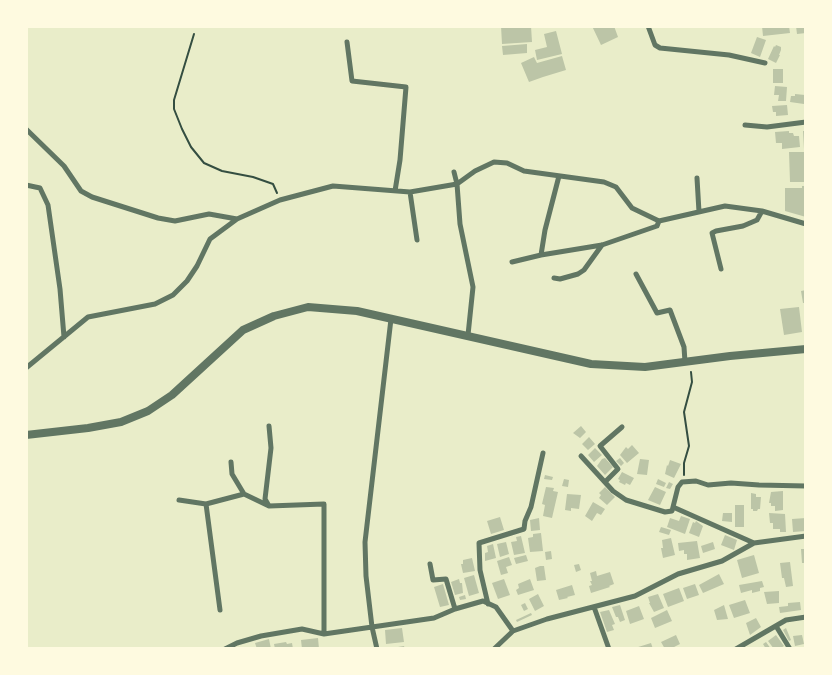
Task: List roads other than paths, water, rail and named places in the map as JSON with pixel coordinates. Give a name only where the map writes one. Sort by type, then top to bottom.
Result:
[{"type":"street","points":[[648,26],[655,45],[660,48],[729,55],[765,63]]},
{"type":"street","points":[[347,42],[352,82],[406,87],[395,191]]},
{"type":"street","points":[[745,126],[767,127],[806,122]]},
{"type":"street","points":[[26,129],[64,166],[81,191],[92,197],[158,218],[175,221],[209,214],[237,218]]},
{"type":"street","points":[[26,368],[88,317],[155,304],[173,295],[187,281],[197,266],[210,239],[237,218],[280,200],[333,186],[410,192],[457,184],[475,171],[494,162],[507,162],[524,171],[604,182],[616,187],[632,208],[659,220],[725,206],[762,211],[806,224]]},
{"type":"street","points":[[454,172],[457,184],[460,224],[473,287],[468,335]]},
{"type":"street","points":[[541,255],[545,230],[559,176]]},
{"type":"street","points":[[697,178],[699,212]]},
{"type":"street","points":[[26,185],[40,188],[48,205],[60,289],[64,337]]},
{"type":"street","points":[[410,192],[417,240]]},
{"type":"street","points":[[721,269],[712,234],[716,231],[742,226],[757,220],[762,211]]},
{"type":"street","points":[[512,262],[602,245],[657,226],[659,220]]},
{"type":"street","points":[[554,278],[578,274],[584,270],[602,245]]},
{"type":"street","points":[[636,274],[657,313],[670,310],[684,347],[685,362]]},
{"type":"street","points":[[26,435],[121,422],[148,411],[172,395],[243,330],[274,316],[308,307],[358,311],[591,364],[645,367],[806,349]]},
{"type":"street","points":[[377,649],[372,627],[366,576],[365,542],[391,319]]},
{"type":"street","points":[[269,426],[271,448],[266,499],[269,506]]},
{"type":"street","points":[[605,482],[618,468],[600,446],[622,427]]},
{"type":"street","points":[[488,604],[480,570],[479,543],[524,529],[531,507],[542,454]]},
{"type":"street","points":[[581,456],[605,482],[626,500],[666,512],[672,511],[675,493],[682,482],[696,481],[708,485],[731,483],[806,486]]},
{"type":"street","points":[[231,462],[232,474],[244,494],[269,506],[324,504],[324,634]]},
{"type":"street","points":[[180,500],[206,504],[244,494]]},
{"type":"street","points":[[206,504],[220,610]]},
{"type":"street","points":[[673,507],[754,543]]},
{"type":"street","points":[[494,649],[512,631],[547,619],[635,596],[678,574],[722,561],[754,543],[806,536]]},
{"type":"street","points":[[430,564],[433,580],[446,579],[455,609]]},
{"type":"street","points":[[225,649],[236,643],[285,632],[302,630],[324,634],[434,618],[455,609],[483,601],[496,607],[512,631]]},
{"type":"street","points":[[594,607],[609,649]]},
{"type":"street","points":[[736,649],[786,620],[806,617]]},
{"type":"street","points":[[776,626],[790,649]]}]
